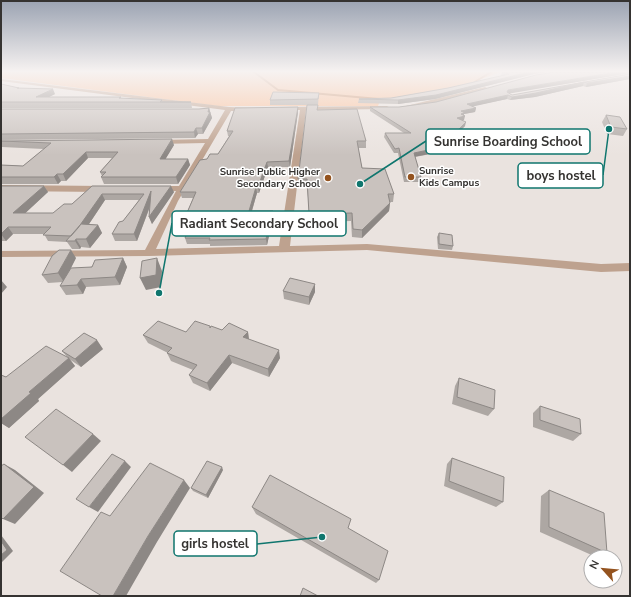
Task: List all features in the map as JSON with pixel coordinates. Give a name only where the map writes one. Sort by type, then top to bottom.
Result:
[{"type":"street","points":[[157,100],[229,109]]},
{"type":"street","points":[[406,106],[443,100]]},
{"type":"street","points":[[190,111],[258,108]]},
{"type":"street","points":[[273,108],[390,108]]},
{"type":"street","points":[[284,249],[303,108]]},
{"type":"street","points":[[148,253],[174,201],[229,109]]},
{"type":"street","points":[[147,142],[211,141]]},
{"type":"street","points":[[1,188],[113,189]]},
{"type":"street","points":[[144,189],[183,188]]},
{"type":"street","points":[[1,254],[148,253],[367,247],[601,268],[630,266]]},
{"type":"shaded area","points":[[170,100],[380,100],[378,106],[218,106]]},
{"type":"building","points":[[1,100],[162,100],[160,102],[1,102]]},
{"type":"building","points":[[444,100],[486,100],[467,104],[476,108],[461,111],[465,113],[461,114],[465,116],[457,118],[466,122],[449,139],[439,143],[447,146],[414,153],[421,177],[405,177],[399,148],[395,149],[385,133],[411,133],[370,107],[399,107]]},
{"type":"building","points":[[307,105],[318,105],[317,110],[357,109],[366,141],[357,141],[362,168],[385,169],[394,194],[388,194],[390,203],[362,230],[353,229],[352,213],[309,214],[307,179],[298,179]]},
{"type":"building","points":[[298,107],[289,161],[267,162],[258,187],[256,187],[249,211],[273,211],[266,239],[209,240],[210,238],[185,238],[192,222],[183,222],[196,192],[180,192],[200,160],[207,159],[210,154],[218,154],[233,131],[227,131],[235,108]]},
{"type":"building","points":[[209,108],[208,112],[210,112],[202,128],[196,128],[194,132],[1,134],[1,109]]},
{"type":"building","points":[[606,115],[620,117],[627,129],[611,127]]},
{"type":"building","points":[[172,139],[160,159],[188,159],[176,177],[101,177],[106,172],[100,172],[118,152],[86,152],[63,174],[57,174],[54,177],[1,177],[1,165],[23,166],[51,143],[1,141]]},
{"type":"building","points":[[1,186],[44,186],[13,213],[53,213],[64,204],[72,204],[92,186],[171,186],[149,217],[151,191],[134,234],[112,234],[119,222],[123,221],[144,194],[102,194],[71,236],[43,235],[51,227],[8,227],[1,234]]},
{"type":"building","points":[[81,224],[98,225],[86,239],[66,241]]},
{"type":"building","points":[[439,233],[452,235],[453,246],[439,244]]},
{"type":"building","points":[[59,250],[71,250],[58,273],[42,275],[52,256]]},
{"type":"building","points":[[123,258],[115,277],[81,279],[77,285],[60,286],[71,268],[92,267],[95,260]]},
{"type":"building","points":[[157,258],[156,275],[140,278],[142,261]]},
{"type":"building","points":[[290,278],[315,284],[309,297],[283,291]]},
{"type":"building","points":[[158,321],[186,332],[195,321],[210,326],[210,328],[211,326],[222,330],[229,323],[248,332],[243,337],[279,350],[268,369],[229,355],[207,383],[189,375],[197,365],[167,353],[172,348],[143,335]]},
{"type":"building","points":[[84,333],[97,340],[75,359],[62,351]]},
{"type":"building","points":[[46,346],[69,358],[29,392],[31,393],[1,419],[1,375],[6,377]]},
{"type":"building","points":[[459,378],[495,390],[494,409],[457,397]]},
{"type":"building","points":[[540,406],[580,419],[581,434],[540,420]]},
{"type":"building","points":[[56,409],[93,434],[63,465],[25,437]]},
{"type":"building","points":[[112,454],[125,461],[89,507],[76,499]]},
{"type":"building","points":[[452,458],[504,477],[503,502],[449,481]]},
{"type":"building","points":[[207,461],[222,467],[206,495],[191,488]]},
{"type":"building","points":[[150,463],[184,480],[148,536],[113,596],[102,596],[60,571],[101,512],[110,516]]},
{"type":"building","points":[[4,464],[34,487],[3,519],[1,517],[1,466]]},
{"type":"building","points":[[270,475],[351,519],[348,528],[388,551],[379,580],[252,507]]},
{"type":"building","points":[[549,490],[604,513],[607,549],[598,549],[549,527]]},
{"type":"building","points":[[1,541],[7,550],[1,555]]},
{"type":"building","points":[[303,588],[318,596],[300,596]]},
{"type":"place","name":"boys hostel","points":[[609,129]]},
{"type":"place","name":"Sunrise Kids Campus","points":[[411,177]]},
{"type":"place","name":"Sunrise Public Higher Secondary School","points":[[328,178]]},
{"type":"place","name":"Sunrise Boarding School","points":[[360,184]]},
{"type":"place","name":"Radiant Secondary School","points":[[159,293]]},
{"type":"place","name":"girls hostel","points":[[322,537]]}]
